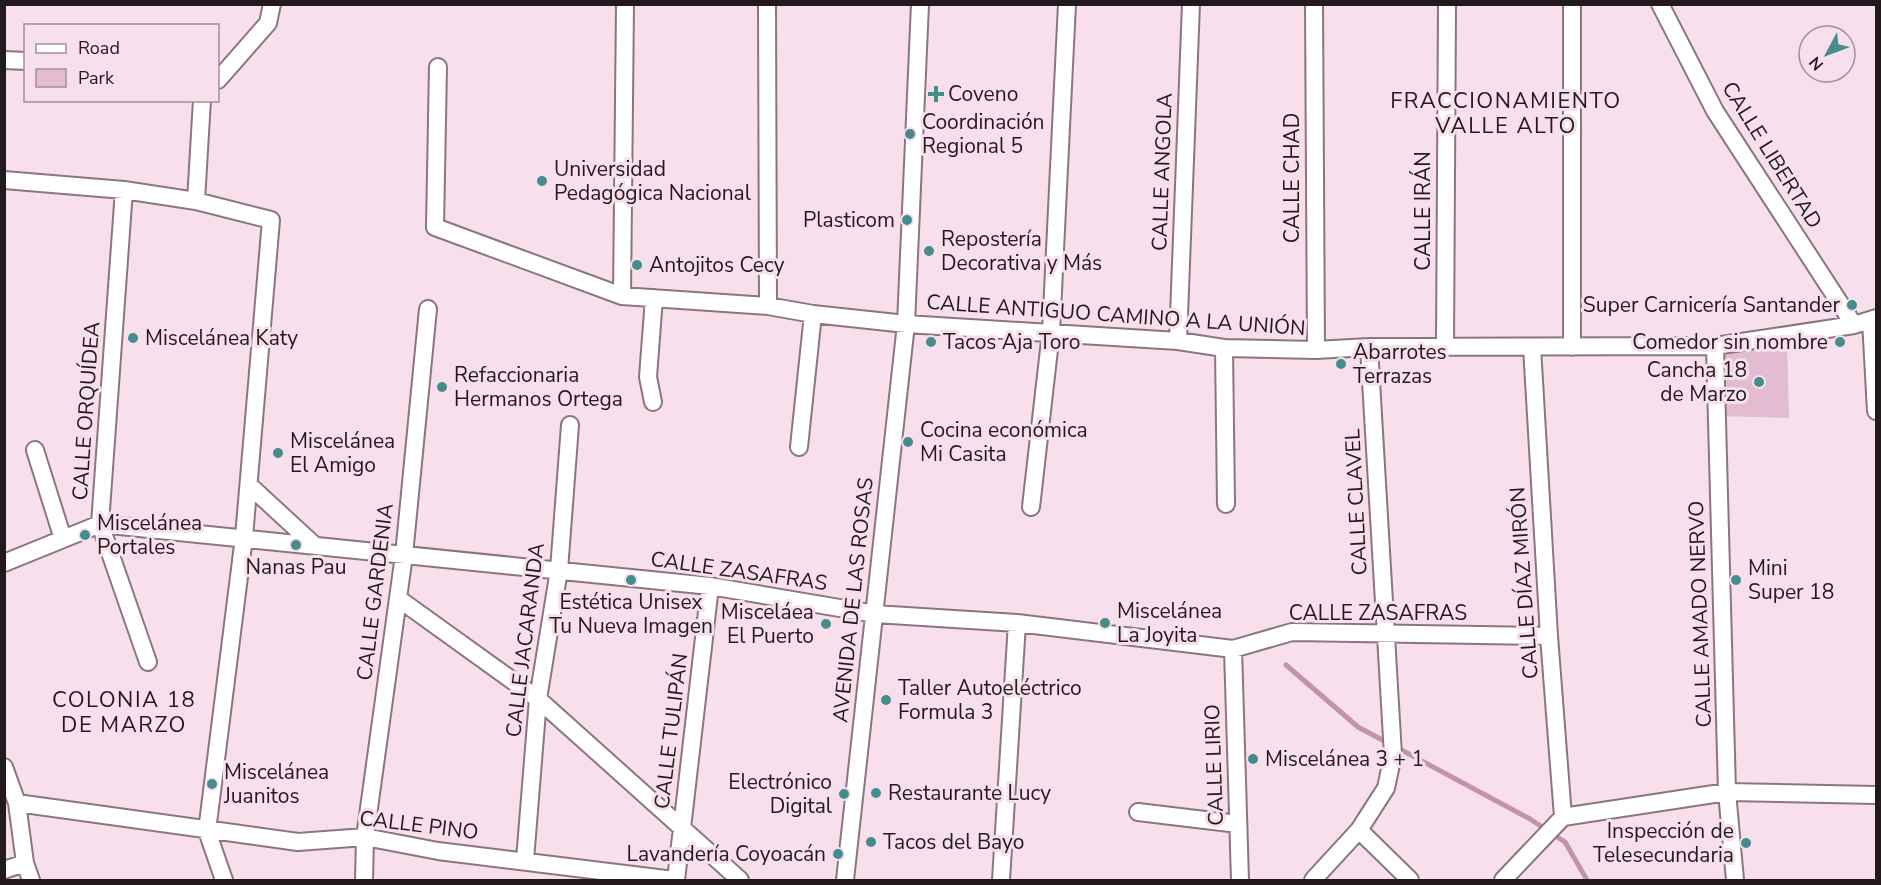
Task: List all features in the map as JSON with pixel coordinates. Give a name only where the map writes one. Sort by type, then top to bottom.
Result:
[{"type":"street","points":[[219,79],[268,23],[272,4]]},
{"type":"street","points":[[622,296],[625,4]]},
{"type":"street","points":[[767,4],[768,306]]},
{"type":"street","name":"AVENIDA DE LAS ROSAS","points":[[845,880],[906,324],[920,4]]},
{"type":"street","points":[[1031,507],[1051,332],[1067,4]]},
{"type":"street","name":"CALLE ANGOLA","points":[[1178,341],[1191,4]]},
{"type":"street","name":"CALLE CHAD","points":[[1314,4],[1316,350]]},
{"type":"street","name":"CALLE IRÁN","points":[[1445,347],[1447,4]]},
{"type":"street","points":[[1572,4],[1572,346]]},
{"type":"street","name":"CALLE LIBERTAD","points":[[1660,4],[1715,111],[1854,325]]},
{"type":"street","points":[[4,60],[24,61]]},
{"type":"street","name":"CALLE ANTIGUO CAMINO A LA UNIÓN","points":[[438,67],[435,227],[622,296],[768,306],[813,314],[906,324],[1178,341],[1224,348],[1316,350],[1369,347],[1715,346],[1854,325],[1874,319]]},
{"type":"street","points":[[196,201],[202,102]]},
{"type":"street","points":[[4,180],[124,190],[196,201],[271,220],[244,537],[207,831],[224,880]]},
{"type":"street","name":"CALLE ORQUÍDEA","points":[[124,190],[100,524],[148,663]]},
{"type":"street","points":[[653,402],[648,377],[654,298]]},
{"type":"street","name":"CALLE GARDENIA","points":[[364,880],[365,837],[399,599],[428,309]]},
{"type":"street","points":[[798,447],[813,314]]},
{"type":"street","points":[[1874,319],[1876,411]]},
{"type":"street","name":"CALLE AMADO NERVO","points":[[1715,346],[1727,792],[1735,880]]},
{"type":"street","name":"CALLE CLAVEL","points":[[1313,880],[1359,830],[1386,788],[1393,755],[1369,347]]},
{"type":"street","name":"CALLE DÍAZ MIRÓN","points":[[1532,347],[1549,636],[1563,817]]},
{"type":"street","points":[[1224,348],[1226,504]]},
{"type":"street","name":"CALLE JACARANDA","points":[[525,860],[538,699],[559,570],[570,425]]},
{"type":"street","points":[[35,450],[63,539]]},
{"type":"street","points":[[249,485],[313,544]]},
{"type":"street","points":[[4,563],[100,524]]},
{"type":"street","name":"CALLE ZASAFRAS","points":[[100,524],[710,586],[875,614],[1017,623],[1233,649],[1292,632],[1549,636]]},
{"type":"street","name":"CALLE TULIPÁN","points":[[675,880],[710,586]]},
{"type":"street","points":[[399,599],[538,699],[740,880]]},
{"type":"street","points":[[1001,880],[1017,623]]},
{"type":"street","name":"CALLE LIRIO","points":[[1233,649],[1240,880]]},
{"type":"street","points":[[4,767],[17,803],[24,863],[31,880]]},
{"type":"street","points":[[1503,880],[1563,817],[1727,792],[1876,795]]},
{"type":"street","name":"CALLE PINO","points":[[17,803],[298,842],[365,837],[438,851],[675,880]]},
{"type":"street","points":[[1138,812],[1238,824]]},
{"type":"street","points":[[1359,830],[1410,880]]},
{"type":"street","points":[[4,870],[24,863]]},
{"type":"green space","points":[[1787,337],[1789,418],[1719,416],[1716,347]]},
{"type":"waterway","points":[[1286,665],[1358,727],[1388,743]]},
{"type":"waterway","points":[[1396,747],[1530,819],[1565,842],[1587,880]]},
{"type":"place","name":"Coveno","points":[[936,94]]},
{"type":"place","name":"Coordinación Regional 5","points":[[910,134]]},
{"type":"place","name":"Universidad Pedagógica Nacional","points":[[542,181]]},
{"type":"place","name":"Plasticom","points":[[907,220]]},
{"type":"place","name":"Repostería Decorativa y Más","points":[[929,251]]},
{"type":"place","name":"Antojitos Cecy","points":[[637,265]]},
{"type":"place","name":"Super Carnicería Santander","points":[[1852,305]]},
{"type":"place","name":"Miscelánea Katy","points":[[133,338]]},
{"type":"place","name":"Tacos Aja Toro","points":[[931,342]]},
{"type":"place","name":"Comedor sin nombre","points":[[1840,342]]},
{"type":"place","name":"Abarrotes Terrazas","points":[[1341,364]]},
{"type":"place","name":"Cancha 18 de Marzo","points":[[1759,382]]},
{"type":"place","name":"Refaccionaria Hermanos Ortega","points":[[442,387]]},
{"type":"place","name":"Cocina económica Mi Casita","points":[[908,442]]},
{"type":"place","name":"Miscelánea El Amigo","points":[[278,453]]},
{"type":"place","name":"Miscelánea Portales","points":[[85,535]]},
{"type":"place","name":"Nanas Pau","points":[[296,545]]},
{"type":"place","name":"Estética Unisex Tu Nueva Imagen","points":[[631,580]]},
{"type":"place","name":"Mini Super 18","points":[[1736,580]]},
{"type":"place","name":"Miscelánea La Joyita","points":[[1105,623]]},
{"type":"place","name":"Misceláea El Puerto","points":[[826,624]]},
{"type":"place","name":"Taller Autoeléctrico Formula 3","points":[[886,700]]},
{"type":"place","name":"Miscelánea 3 + 1","points":[[1253,759]]},
{"type":"place","name":"Miscelánea Juanitos","points":[[212,784]]},
{"type":"place","name":"Restaurante Lucy","points":[[876,793]]},
{"type":"place","name":"Electrónico Digital","points":[[844,794]]},
{"type":"place","name":"Tacos del Bayo","points":[[871,842]]},
{"type":"place","name":"Inspección de Telesecundaria","points":[[1746,843]]},
{"type":"place","name":"Lavandería Coyoacán","points":[[838,854]]},
{"type":"district","name":"FRACCIONAMIENTO VALLE ALTO","points":[[1506,112]]},
{"type":"district","name":"COLONIA 18 DE MARZO","points":[[124,712]]}]
